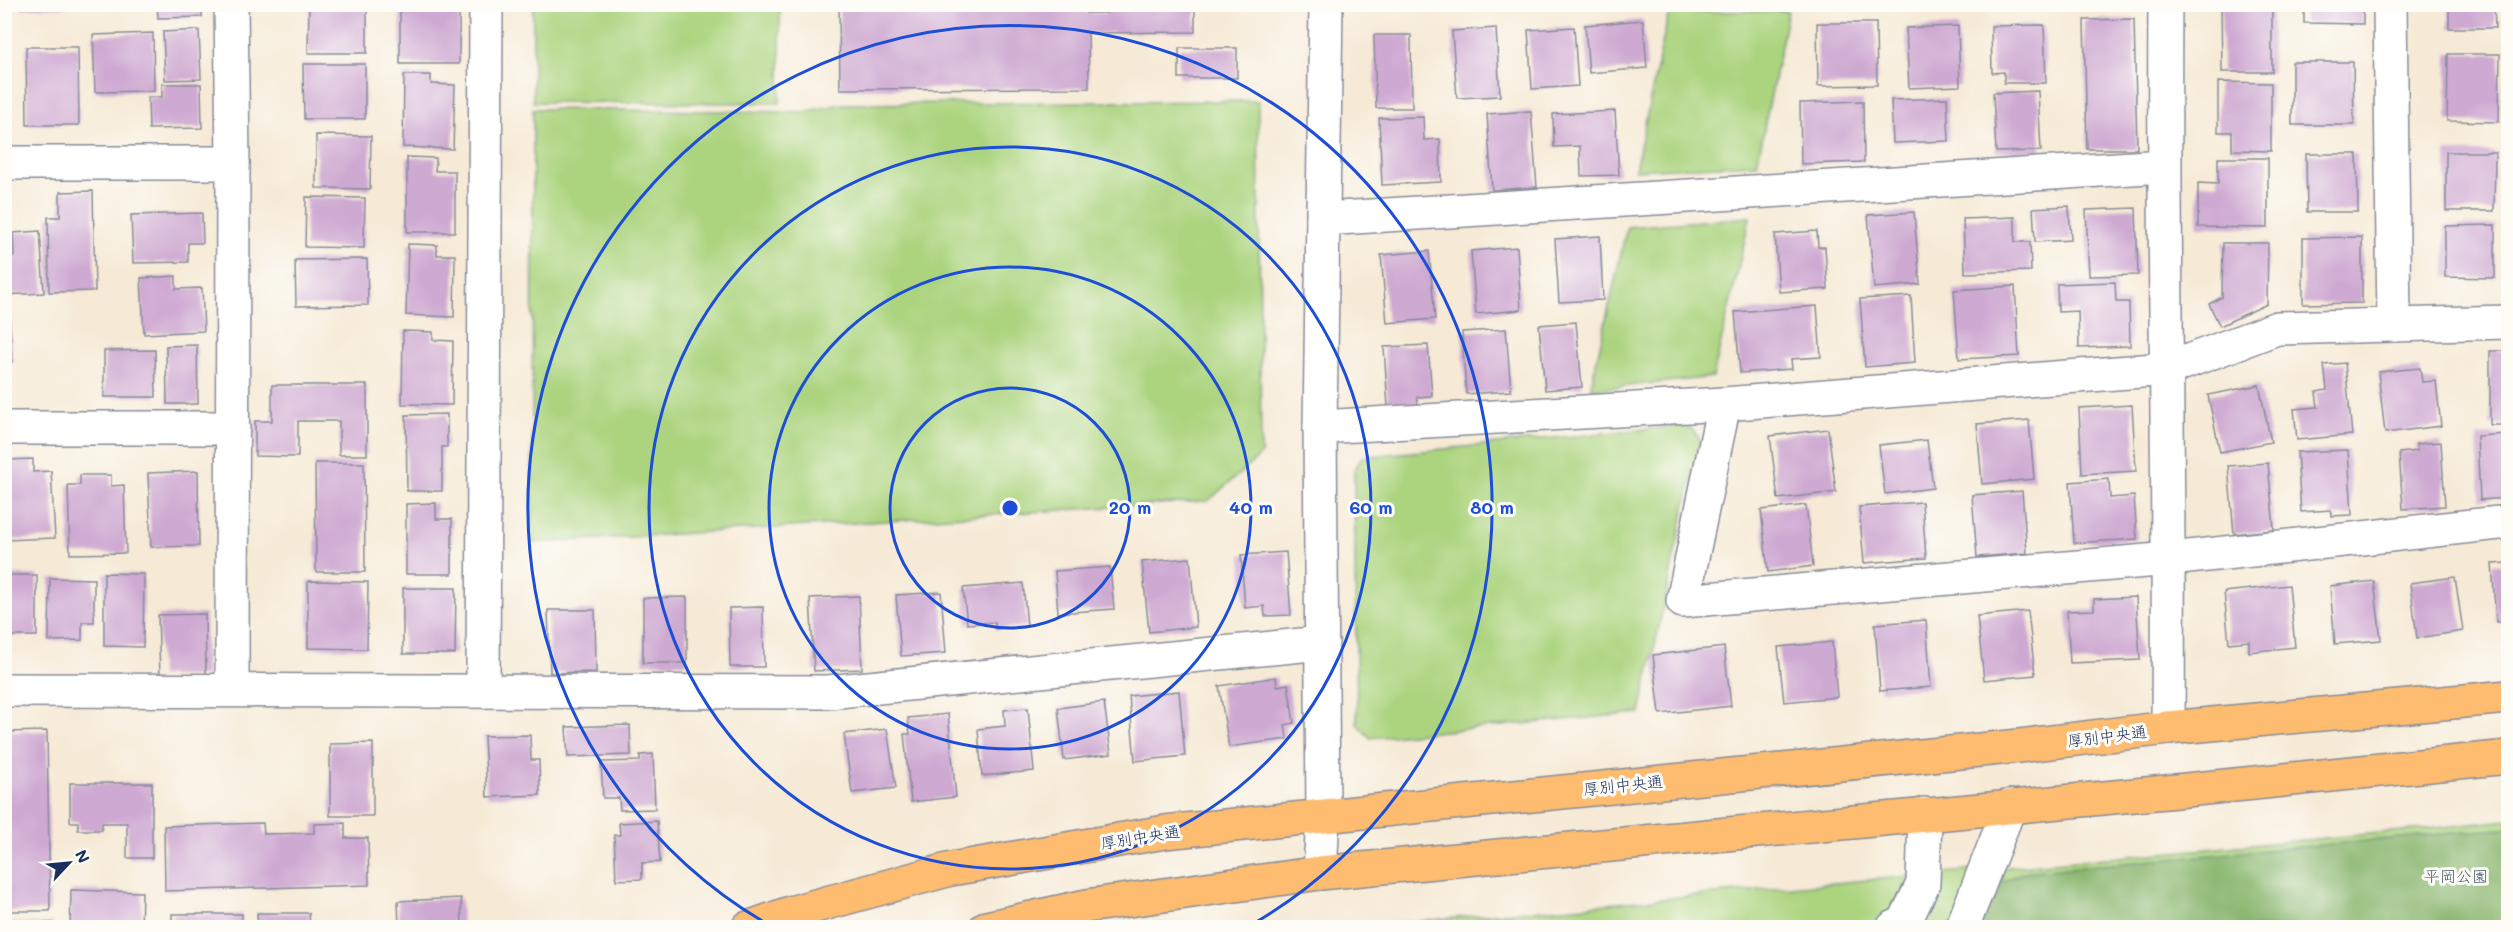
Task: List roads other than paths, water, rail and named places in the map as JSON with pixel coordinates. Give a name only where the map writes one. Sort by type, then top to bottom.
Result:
[{"type":"main road","name":"厚別中央通","points":[[748,927],[790,913],[951,869],[1165,831],[2010,747],[2168,728],[2508,697]]},
{"type":"main road","points":[[986,927],[1086,906],[1320,873],[2508,757]]},
{"type":"street","points":[[231,4],[232,689]]},
{"type":"street","points":[[483,690],[486,4]]},
{"type":"street","points":[[1320,873],[1323,815],[1320,427],[1326,4]]},
{"type":"street","points":[[2164,4],[2170,559],[2168,728]]},
{"type":"street","points":[[2390,4],[2394,325]]},
{"type":"street","points":[[4,163],[233,163]]},
{"type":"street","points":[[1323,219],[2164,166]]},
{"type":"street","points":[[1320,427],[1724,404],[2167,369],[2277,328],[2508,322]]},
{"type":"street","points":[[1724,404],[1683,601],[2170,559],[2508,522]]},
{"type":"street","points":[[4,428],[233,428]]},
{"type":"street","points":[[4,690],[828,692],[1322,644]]},
{"type":"street","points":[[1962,927],[2010,806]]},
{"type":"street","points":[[1893,927],[1904,923],[1923,884],[1925,814]]},
{"type":"park label","name":"平岡公園","points":[[2456,876]]}]
